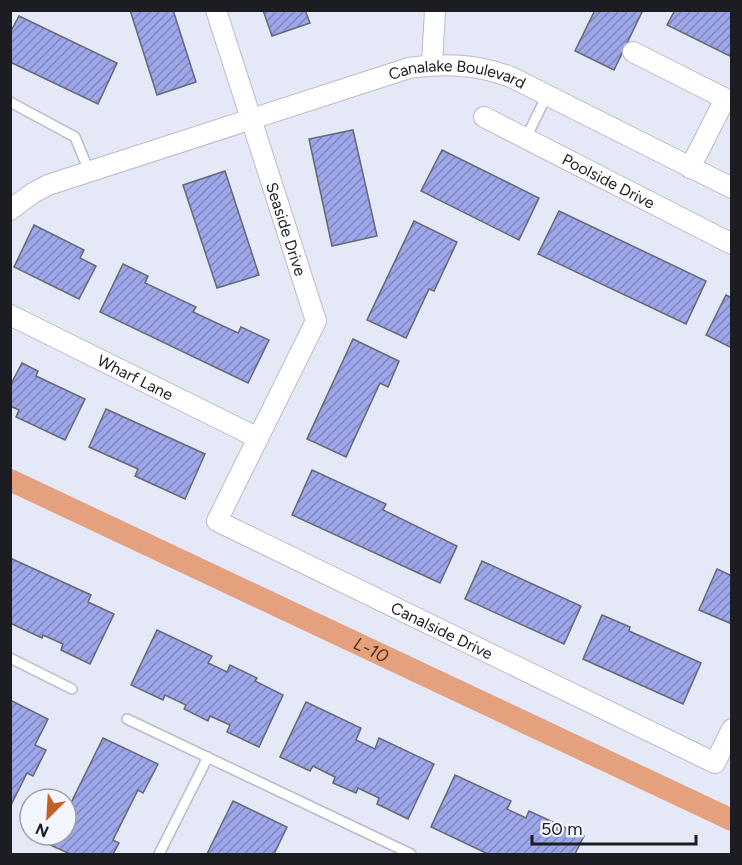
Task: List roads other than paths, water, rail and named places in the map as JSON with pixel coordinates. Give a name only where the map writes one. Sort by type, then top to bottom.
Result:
[{"type":"street","name":"Seaside Drive","points":[[216,10],[316,321],[258,438]]},
{"type":"street","points":[[432,64],[435,10]]},
{"type":"street","points":[[633,52],[728,101],[690,168]]},
{"type":"street","name":"Canalake Boulevard","points":[[89,171],[409,68],[432,64],[457,64],[493,70],[511,77],[732,189]]},
{"type":"street","name":"Poolside Drive","points":[[484,117],[732,244]]},
{"type":"street","points":[[10,210],[48,184],[89,171]]},
{"type":"street","name":"Wharf Lane","points":[[10,315],[258,438]]},
{"type":"street","name":"Canalside Drive","points":[[258,438],[217,521],[715,764],[732,729]]},
{"type":"lane","points":[[526,138],[547,95]]},
{"type":"lane","points":[[10,102],[75,137],[89,171]]},
{"type":"lane","points":[[10,658],[72,689]]},
{"type":"lane","points":[[126,718],[411,855]]},
{"type":"lane","points":[[159,855],[208,758]]},
{"type":"waterway","name":"L-10","points":[[10,480],[732,820]]}]
